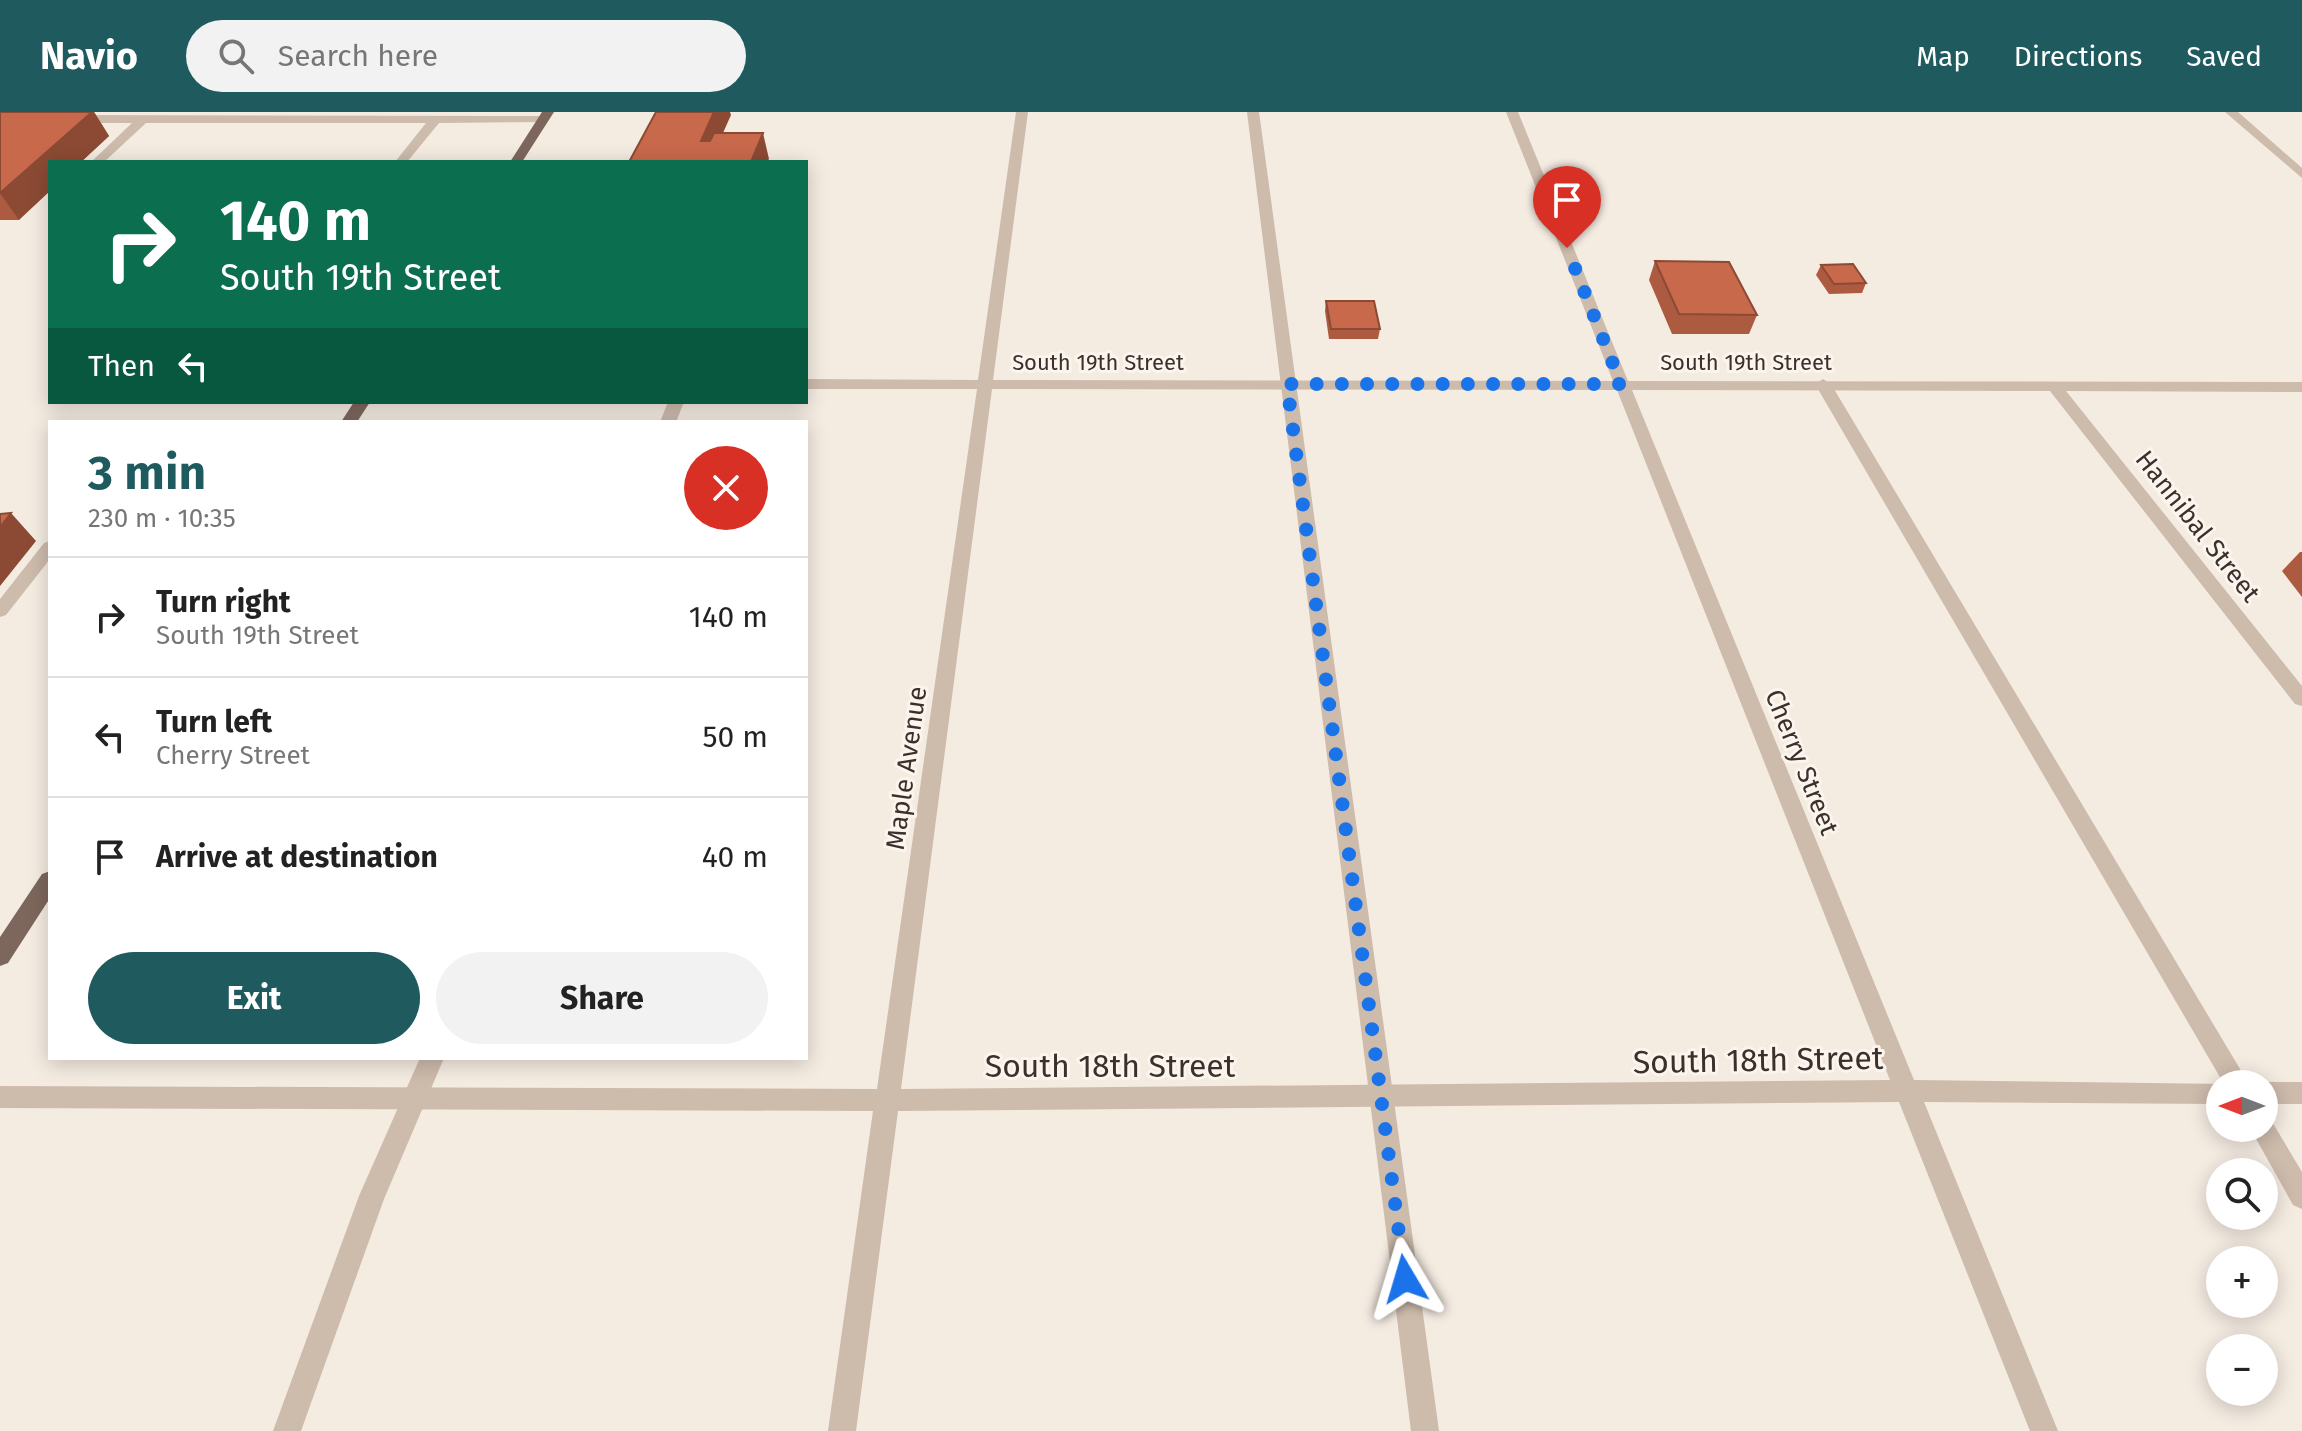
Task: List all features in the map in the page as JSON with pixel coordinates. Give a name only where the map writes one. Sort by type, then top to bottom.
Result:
[{"type":"main road","points":[[517,160],[545,116]]},
{"type":"main road","points":[[0,956],[48,883]]},
{"type":"street","name":"Maple Avenue","points":[[842,1431],[1022,112]]},
{"type":"street","points":[[1253,112],[1425,1431]]},
{"type":"street","name":"Cherry Street","points":[[1512,112],[2044,1431]]},
{"type":"street","points":[[2231,112],[2302,174]]},
{"type":"street","points":[[64,119],[435,120],[545,116]]},
{"type":"street","points":[[99,160],[143,119]]},
{"type":"street","points":[[403,160],[435,120]]},
{"type":"street","name":"South 19th Street","points":[[808,384],[2302,387]]},
{"type":"street","points":[[1823,384],[2229,1070]]},
{"type":"street","name":"Hannibal Street","points":[[2054,386],[2302,699]]},
{"type":"street","points":[[0,611],[48,550]]},
{"type":"street","points":[[287,1431],[372,1196],[431,1060]]},
{"type":"street","name":"South 18th Street","points":[[0,1097],[887,1100],[1907,1091],[2206,1093]]},
{"type":"street","points":[[2278,1093],[2302,1093]]},
{"type":"street","points":[[2270,1142],[2302,1196]]},
{"type":"building","points":[[0,112],[92,112],[0,193]]},
{"type":"building","points":[[656,112],[714,112],[701,141],[710,141],[714,133],[763,133],[752,160],[630,160]]},
{"type":"building","points":[[1655,261],[1729,262],[1757,315],[1679,314]]},
{"type":"building","points":[[1853,264],[1866,283],[1834,284],[1821,265]]},
{"type":"building","points":[[1326,301],[1374,301],[1380,329],[1331,329]]},
{"type":"building","points":[[11,513],[0,527],[0,514]]},
{"type":"route","points":[[1405,1279],[1287,384],[1621,384],[1567,248]]}]
